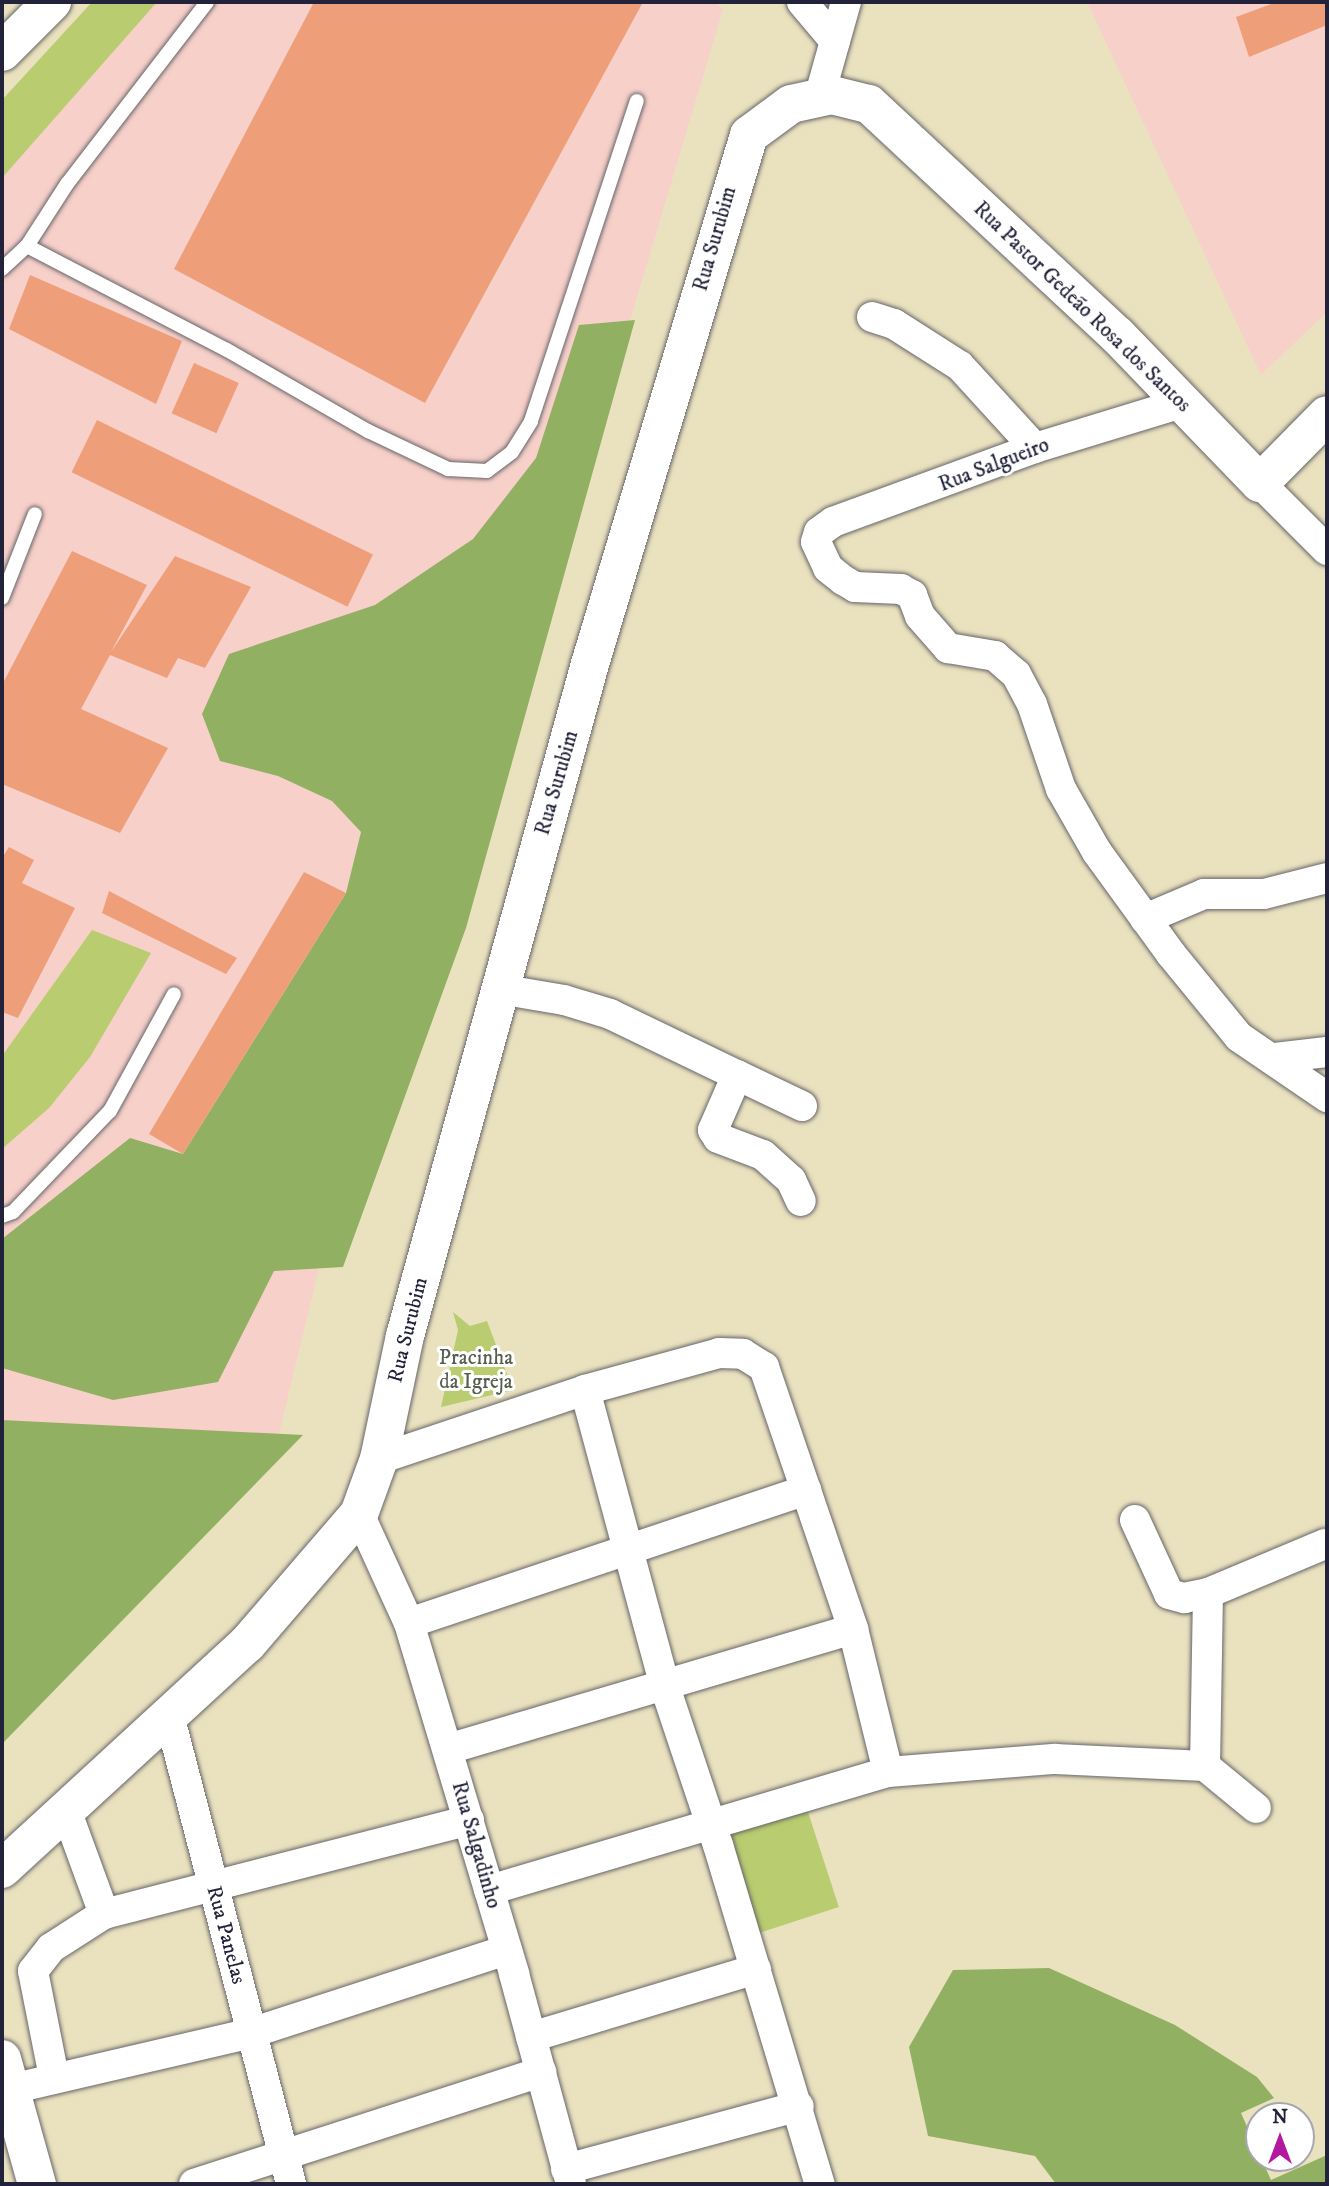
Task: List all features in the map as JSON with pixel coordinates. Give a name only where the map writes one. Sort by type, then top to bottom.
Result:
[{"type":"main road","points":[[2,52],[52,2]]},
{"type":"main road","name":"Rua Pastor Gedeão Rosa dos Santos","points":[[819,97],[832,95],[869,104],[1182,403],[1260,483]]},
{"type":"main road","name":"Rua Surubim","points":[[359,1514],[379,1459],[405,1336],[499,989],[734,171],[748,135],[791,104],[819,97]]},
{"type":"main road","points":[[1260,483],[1327,415]]},
{"type":"main road","points":[[2,1869],[247,1644],[359,1514]]},
{"type":"main road","points":[[6,2074],[37,2184]]},
{"type":"street","points":[[802,2],[835,41]]},
{"type":"street","points":[[819,97],[846,2]]},
{"type":"street","points":[[872,317],[894,324],[960,366],[1035,448]]},
{"type":"street","name":"Rua Salgueiro","points":[[1145,919],[1097,852],[1061,789],[1032,704],[1016,674],[995,656],[948,648],[919,615],[912,595],[901,589],[855,587],[843,580],[828,568],[817,542],[819,531],[834,522],[1035,448],[1182,403]]},
{"type":"street","name":"Rua Pastor Gedeão Rosa dos Santos","points":[[1260,483],[1327,550]]},
{"type":"street","points":[[1327,878],[1264,894],[1204,894],[1145,919],[1239,1037],[1276,1058],[1327,1097]]},
{"type":"street","points":[[499,989],[564,1000],[610,1014],[802,1106]]},
{"type":"street","points":[[1276,1058],[1327,1052]]},
{"type":"street","points":[[737,1075],[713,1130],[718,1138],[763,1155],[791,1180],[801,1201]]},
{"type":"street","points":[[379,1459],[585,1390],[719,1353],[754,1358],[764,1367],[853,1629],[888,1772]]},
{"type":"street","points":[[585,1390],[665,1687],[799,2106],[820,2184]]},
{"type":"street","points":[[409,1623],[629,1553],[806,1490]]},
{"type":"street","name":"Rua Salgadinho","points":[[359,1514],[409,1623],[507,1950],[569,2176]]},
{"type":"street","points":[[1135,1520],[1169,1594],[1184,1598],[1208,1593],[1325,1544]]},
{"type":"street","points":[[1205,1766],[1208,1593]]},
{"type":"street","points":[[448,1749],[665,1687],[853,1629]]},
{"type":"street","name":"Rua Panelas","points":[[169,1715],[291,2184]]},
{"type":"street","points":[[489,1890],[888,1772],[1055,1759],[1205,1766],[1256,1808]]},
{"type":"street","points":[[66,1810],[104,1914]]},
{"type":"street","points":[[54,2077],[33,1971],[51,1948],[104,1914],[214,1889],[469,1820]]},
{"type":"street","points":[[6,2074],[54,2077],[251,2032],[507,1950]]},
{"type":"street","points":[[531,2037],[756,1969]]},
{"type":"street","points":[[194,2184],[541,2072]]},
{"type":"street","points":[[569,2176],[799,2106]]},
{"type":"lane","points":[[2,270],[27,246],[67,184],[207,2]]},
{"type":"lane","points":[[27,246],[228,350],[379,436],[448,469],[487,471],[512,452],[531,421],[637,101]]},
{"type":"lane","points":[[2,598],[36,514]]},
{"type":"lane","points":[[2,1216],[13,1212],[110,1111],[174,994]]},
{"type":"shaded area","points":[[152,2],[714,2],[723,9],[540,623],[349,1143],[271,1467],[2,1709],[2,177]]},
{"type":"shaded area","points":[[1087,2],[1327,2],[1327,312],[1261,375]]},
{"type":"green space","points":[[92,2],[157,2],[2,178],[2,100]]},
{"type":"green space","points":[[635,320],[466,928],[343,1267],[274,1271],[218,1382],[113,1400],[2,1368],[2,1239],[130,1138],[183,1154],[346,893],[361,832],[332,801],[278,776],[220,761],[202,714],[229,654],[375,605],[473,539],[536,458],[579,325]]},
{"type":"green space","points":[[92,930],[151,953],[90,1057],[49,1108],[2,1149],[2,1056]]},
{"type":"green space","name":"Pracinha da Igreja","points":[[453,1312],[470,1326],[487,1321],[513,1390],[441,1407],[458,1330]]},
{"type":"green space","points":[[2,1420],[303,1435],[2,1744]]},
{"type":"green space","points":[[807,1809],[839,1907],[754,1934],[722,1837]]},
{"type":"green space","points":[[1049,1968],[1175,2025],[1257,2077],[1274,2098],[1265,2102],[1245,2102],[1245,2111],[1241,2113],[1245,2122],[1245,2172],[1267,2172],[1271,2180],[1289,2172],[1315,2172],[1315,2160],[1327,2155],[1327,2184],[1056,2184],[1035,2156],[928,2136],[909,2047],[953,1970]]},
{"type":"building","points":[[314,2],[643,2],[425,403],[174,269]]},
{"type":"building","points":[[1277,2],[1327,2],[1327,25],[1249,57],[1236,17]]},
{"type":"building","points":[[30,275],[182,341],[156,404],[9,329]]},
{"type":"building","points":[[194,363],[239,383],[216,433],[172,413]]},
{"type":"building","points":[[97,420],[373,555],[348,607],[72,472]]},
{"type":"building","points":[[72,551],[147,585],[111,652],[175,556],[251,587],[205,668],[178,658],[167,678],[110,655],[81,709],[168,748],[120,833],[2,784],[2,685]]},
{"type":"building","points":[[9,847],[34,860],[22,883],[75,908],[18,1018],[2,1012],[2,858]]},
{"type":"building","points":[[304,872],[346,893],[183,1154],[149,1134]]},
{"type":"building","points":[[109,891],[237,958],[226,974],[102,913]]}]
